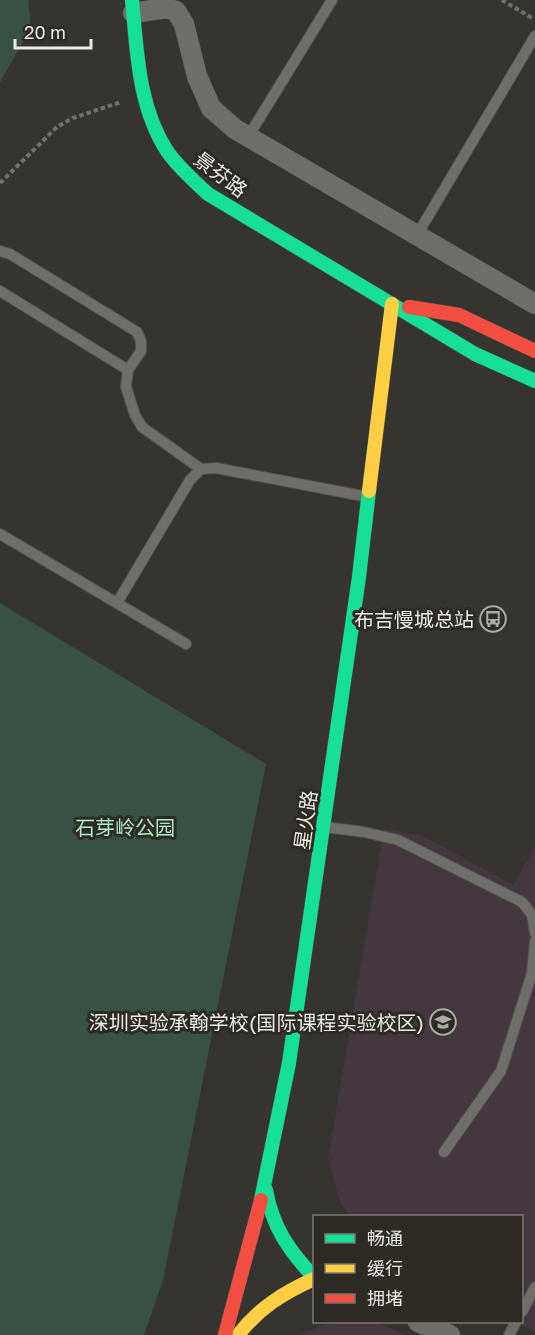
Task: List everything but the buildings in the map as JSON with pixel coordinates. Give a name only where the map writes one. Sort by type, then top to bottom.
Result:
[{"type":"street","points":[[133,6],[166,8],[176,11],[184,24],[197,76],[211,108],[235,129],[535,304]]},
{"type":"street","name":"景芬路","points":[[133,6],[143,95],[150,120],[176,164],[190,179],[208,194],[475,354],[535,381]]},
{"type":"street","name":"景芬路","points":[[392,304],[459,315],[535,351]]},
{"type":"street","name":"星火路","points":[[225,1335],[265,1184],[289,1063],[369,497],[392,304]]},
{"type":"street","points":[[265,1184],[269,1210],[277,1232],[292,1255],[313,1276]]},
{"type":"street","points":[[238,1335],[254,1314],[273,1298],[313,1279]]},
{"type":"street","points":[[420,1323],[450,1335]]},
{"type":"lane","points":[[248,137],[332,0]]},
{"type":"lane","points":[[417,235],[535,36]]},
{"type":"lane","points":[[0,250],[137,332],[141,340],[141,351],[128,370],[126,387],[135,415],[142,427],[201,470]]},
{"type":"lane","points":[[0,291],[128,370]]},
{"type":"lane","points":[[117,603],[190,480],[201,470],[216,468],[369,497]]},
{"type":"lane","points":[[0,534],[186,644]]},
{"type":"lane","points":[[323,827],[364,832],[398,840],[439,860],[522,902],[532,915],[535,933]]},
{"type":"lane","points":[[444,1152],[501,1071],[532,973],[535,941]]},
{"type":"lane","points":[[523,1310],[535,1287]]},
{"type":"path","points":[[502,0],[535,20]]},
{"type":"path","points":[[0,183],[57,127],[73,118],[143,95]]},
{"type":"shaded area","name":"深圳实验承翰学校(国际课程实验校区)","points":[[384,829],[421,835],[513,885],[535,848],[535,1331],[515,1323],[523,1323],[523,1215],[349,1215],[340,1203],[328,1159]]},
{"type":"shaded area","points":[[333,1323],[378,1323],[406,1335],[299,1335]]},
{"type":"green space","points":[[0,0],[28,0],[31,28],[0,82]]},
{"type":"green space","name":"石芽岭公园","points":[[0,603],[266,764],[163,1280],[144,1335],[0,1335]]},
{"type":"traffic: fast","points":[[132,0],[140,78],[150,116],[167,151],[191,178],[208,194],[475,354],[535,381]]},
{"type":"traffic: fast","points":[[261,1200],[289,1063],[359,577],[369,491]]},
{"type":"traffic: fast","points":[[266,1190],[273,1215],[283,1237],[313,1276]]},
{"type":"traffic: slow","points":[[369,491],[392,304]]},
{"type":"traffic: slow","points":[[238,1335],[272,1302],[313,1280]]},
{"type":"traffic: jam","points":[[409,307],[459,315],[535,351]]},
{"type":"traffic: jam","points":[[225,1335],[261,1200]]},
{"type":"place","name":"布吉慢城总站","points":[[493,619]]},
{"type":"place","name":"深圳实验承翰学校(国际课程实验校区)","points":[[443,1022]]}]
